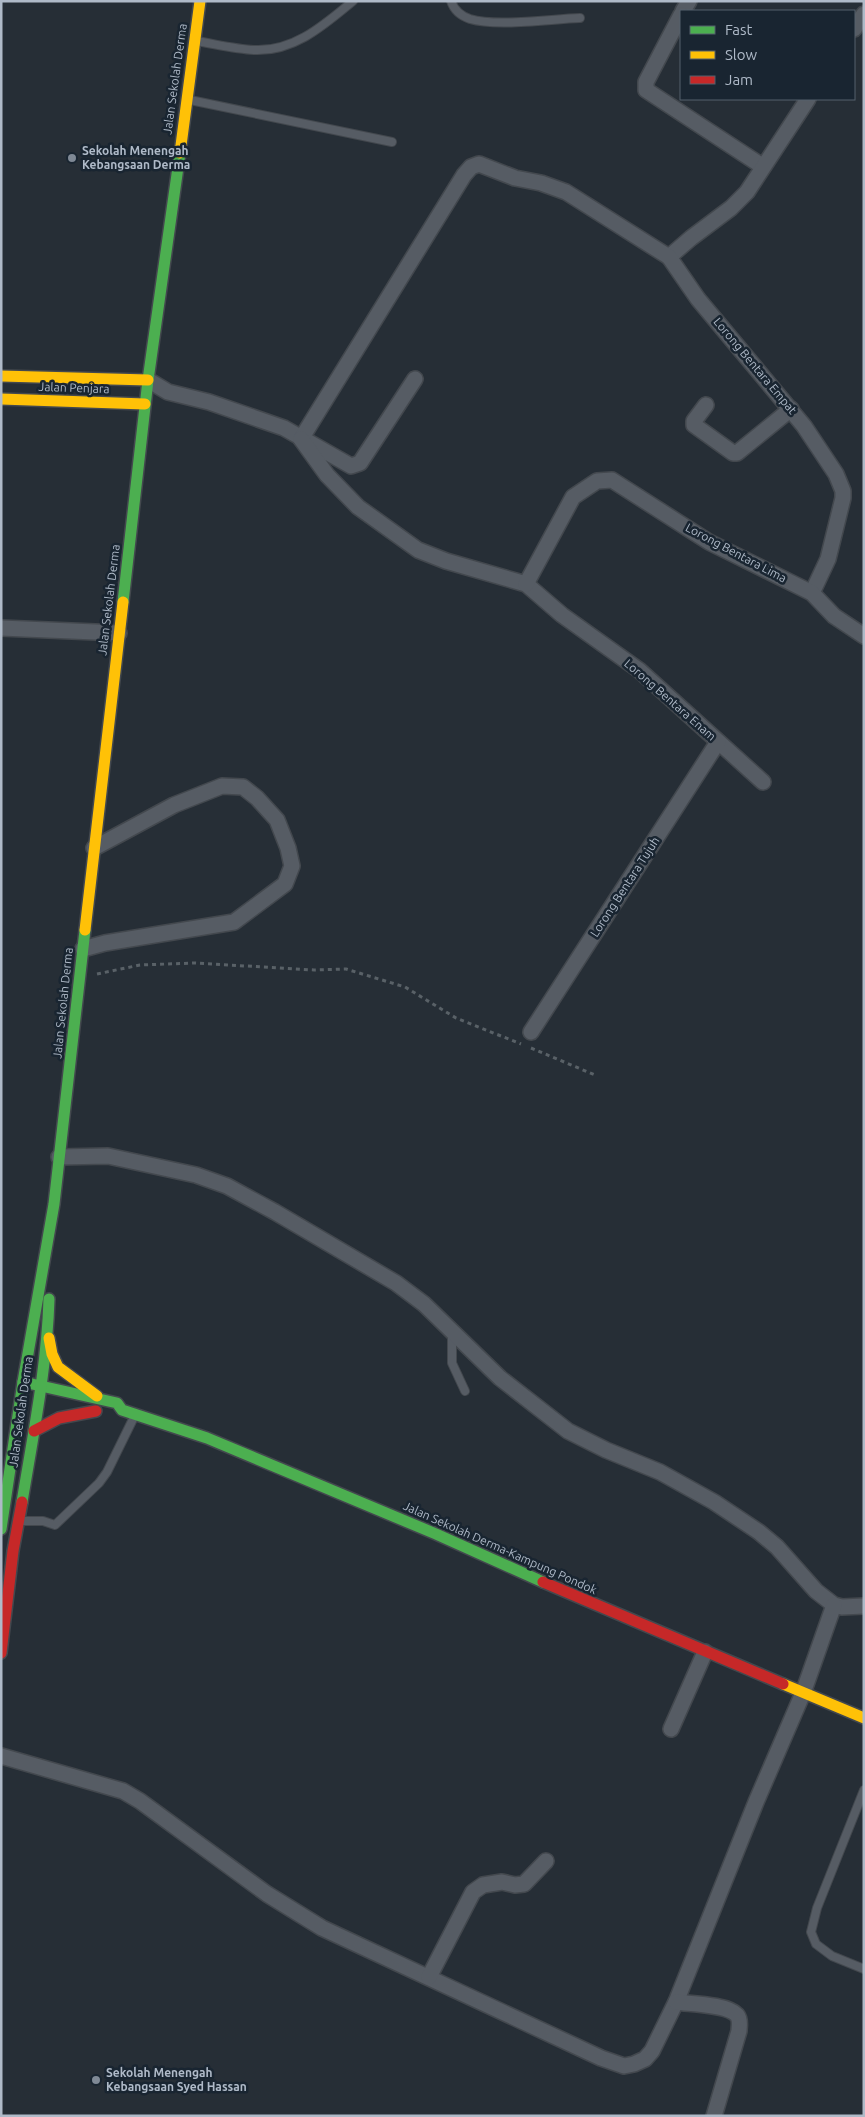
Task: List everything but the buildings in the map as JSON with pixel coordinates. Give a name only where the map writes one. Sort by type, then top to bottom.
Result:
[{"type":"street","name":"Jalan Sekolah Derma","points":[[1,1653],[18,1520],[34,1432],[42,1401],[39,1386],[48,1328],[54,1204],[59,1157],[145,404],[166,235],[188,99],[190,67],[200,1]]},
{"type":"street","points":[[855,28],[864,14]]},
{"type":"street","points":[[680,17],[646,82],[646,90],[762,166]]},
{"type":"street","points":[[670,257],[691,238],[731,208],[747,192],[762,166],[807,100]]},
{"type":"street","name":"Lorong Bentara Empat","points":[[301,439],[441,210],[471,167],[479,164],[488,166],[515,178],[566,192],[670,257],[698,299],[804,426],[836,474],[843,491],[835,538],[828,559],[812,593]]},
{"type":"street","points":[[1,376],[148,380],[168,392],[209,402],[284,428],[350,466],[360,463],[415,379]]},
{"type":"street","points":[[145,404],[168,392]]},
{"type":"street","name":"Jalan Penjara","points":[[1,399],[145,404]]},
{"type":"street","points":[[706,404],[694,420],[694,426],[733,453],[738,453],[791,410]]},
{"type":"street","points":[[301,439],[327,475],[358,507],[418,550],[446,562],[526,584]]},
{"type":"street","name":"Lorong Bentara Lima","points":[[526,584],[573,497],[596,481],[612,480],[709,542],[812,593],[834,616],[864,636]]},
{"type":"street","name":"Lorong Bentara Enam","points":[[526,584],[562,615],[639,670],[763,782]]},
{"type":"street","points":[[1,628],[119,633]]},
{"type":"street","name":"Lorong Bentara Tujuh","points":[[531,1032],[718,742]]},
{"type":"street","points":[[83,949],[104,943],[234,922],[285,884],[292,866],[288,848],[277,820],[257,798],[243,788],[222,786],[174,805],[94,848]]},
{"type":"street","points":[[59,1157],[108,1156],[196,1175],[227,1186],[396,1283],[424,1304],[500,1378],[568,1431],[606,1450],[660,1472],[714,1502],[777,1547],[816,1591],[834,1605],[842,1607],[864,1606]]},
{"type":"street","name":"Jalan Sekolah Derma","points":[[1,1529],[4,1492],[54,1204]]},
{"type":"street","points":[[48,1328],[52,1354],[58,1367],[101,1399]]},
{"type":"street","name":"Jalan Sekolah Derma-Kampung Pondok","points":[[23,1382],[117,1403],[122,1410],[225,1446],[436,1534],[559,1590],[864,1718]]},
{"type":"street","points":[[22,1397],[42,1401]]},
{"type":"street","name":"Jalan Sekolah Derma-Kampung Pondok","points":[[66,1406],[116,1414],[122,1410]]},
{"type":"street","points":[[34,1432],[58,1418],[96,1411]]},
{"type":"street","points":[[1,1550],[13,1551]]},
{"type":"street","points":[[1,1756],[123,1791],[140,1801],[267,1894],[322,1928],[601,2058],[624,2066],[645,2059],[652,2051],[676,2002],[756,1802],[803,1693],[834,1605]]},
{"type":"street","points":[[671,1729],[705,1652]]},
{"type":"street","points":[[429,1977],[473,1892],[483,1885],[502,1882],[515,1885],[524,1884],[546,1862]]},
{"type":"street","points":[[676,2002],[715,2006],[736,2014],[740,2021],[739,2031],[714,2116]]},
{"type":"lane","points":[[194,41],[254,50],[285,46],[315,32],[353,1]]},
{"type":"lane","points":[[451,1],[454,9],[468,18],[486,22],[580,18]]},
{"type":"lane","points":[[188,99],[392,142]]},
{"type":"lane","points":[[452,1331],[452,1363],[465,1391]]},
{"type":"lane","points":[[18,1520],[43,1521],[55,1525],[99,1483],[107,1472],[135,1415]]},
{"type":"lane","points":[[864,1790],[817,1908],[811,1932],[816,1944],[832,1956],[864,1969]]},
{"type":"path","points":[[80,977],[140,965],[196,963],[314,970],[346,969],[405,987],[456,1018],[595,1075]]},
{"type":"traffic: fast","points":[[123,602],[148,380],[180,153]]},
{"type":"traffic: fast","points":[[1,1529],[23,1382],[54,1204],[85,930]]},
{"type":"traffic: fast","points":[[22,1502],[42,1375],[49,1299]]},
{"type":"traffic: fast","points":[[23,1382],[117,1403],[122,1410],[207,1438],[436,1534],[543,1582]]},
{"type":"traffic: slow","points":[[180,153],[200,1]]},
{"type":"traffic: slow","points":[[1,376],[148,380]]},
{"type":"traffic: slow","points":[[1,399],[145,404]]},
{"type":"traffic: slow","points":[[85,930],[123,602]]},
{"type":"traffic: slow","points":[[49,1338],[52,1354],[58,1367],[97,1396]]},
{"type":"traffic: slow","points":[[783,1684],[864,1718]]},
{"type":"traffic: jam","points":[[34,1431],[59,1418],[96,1411]]},
{"type":"traffic: jam","points":[[1,1653],[13,1551],[22,1502]]},
{"type":"traffic: jam","points":[[543,1582],[783,1684]]},
{"type":"place","name":"Sekolah Menengah Kebangsaan Derma","points":[[72,158]]},
{"type":"place","name":"Sekolah Menengah Kebangsaan Syed Hassan","points":[[96,2080]]}]
